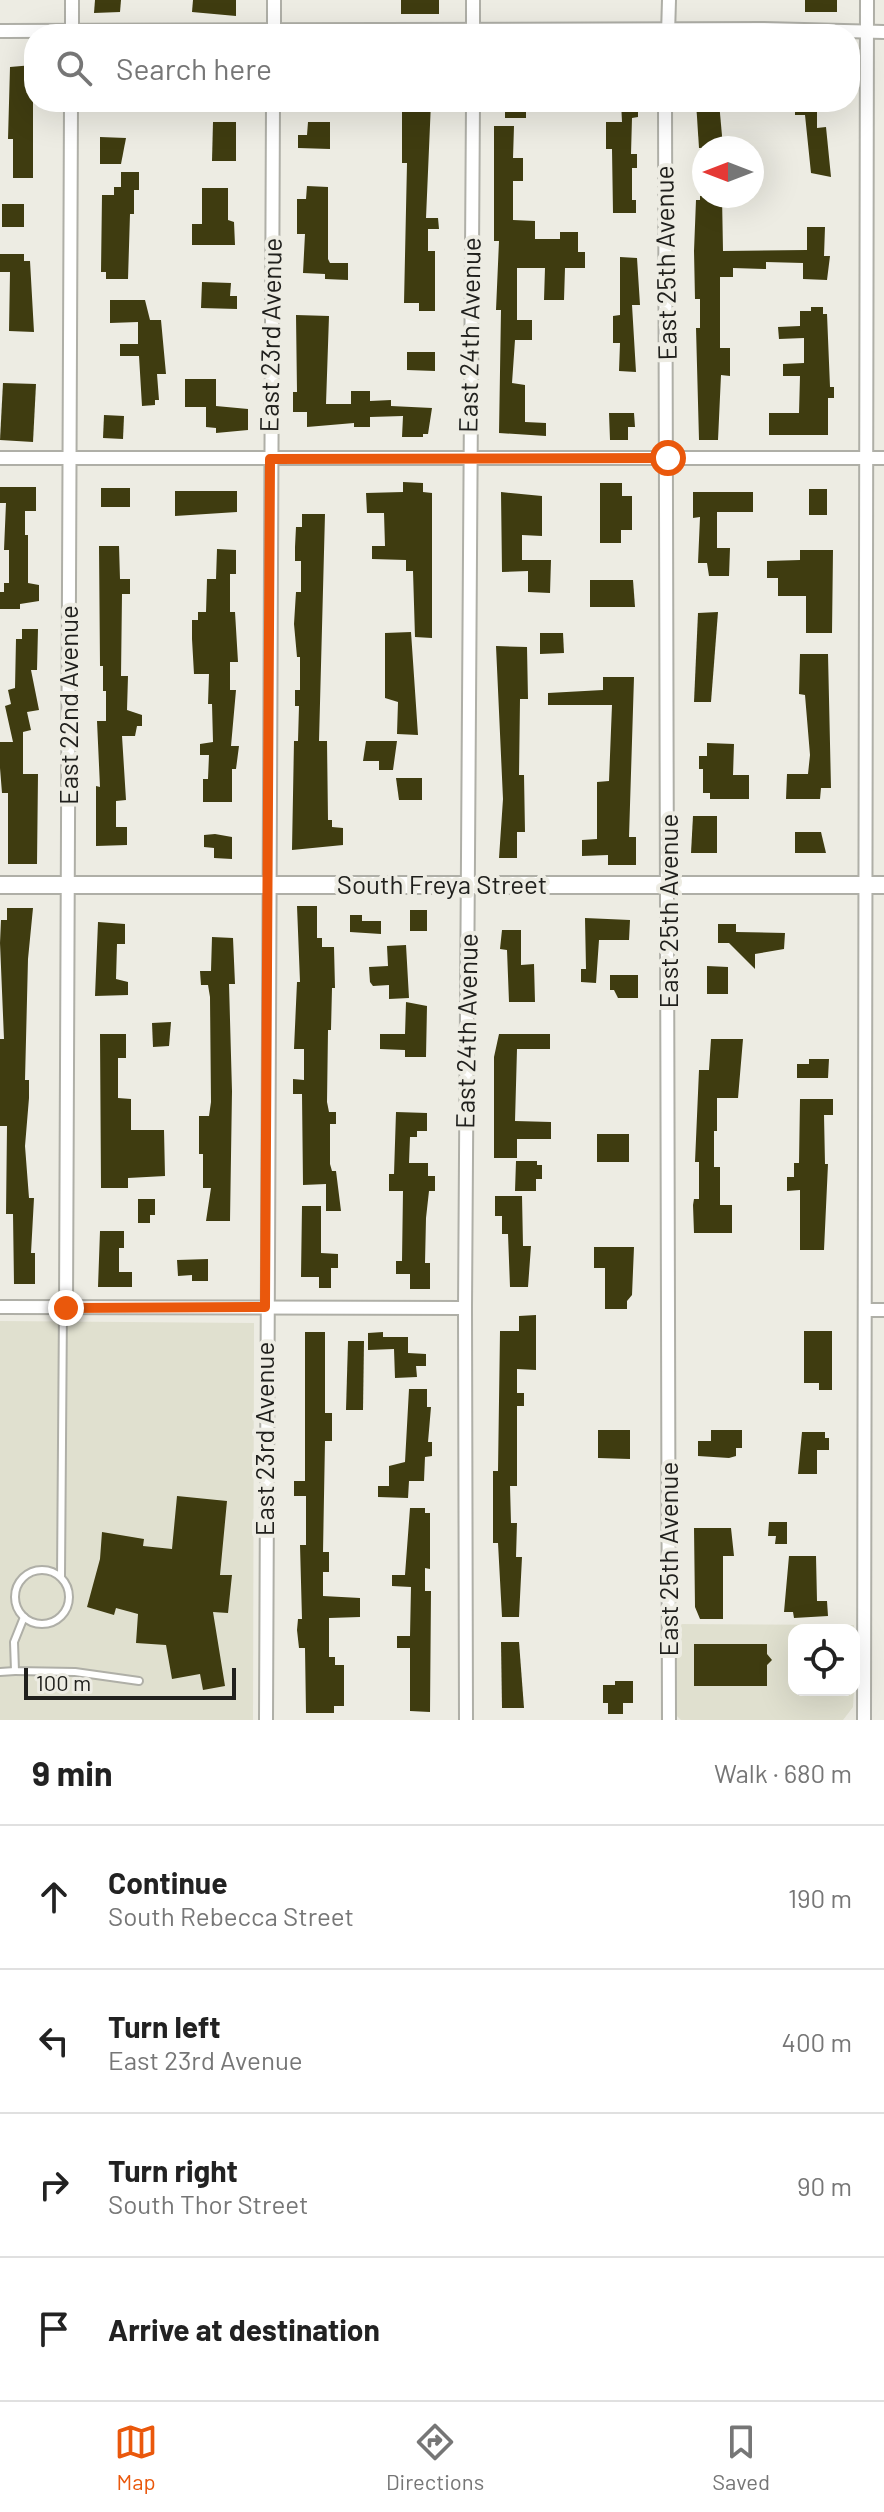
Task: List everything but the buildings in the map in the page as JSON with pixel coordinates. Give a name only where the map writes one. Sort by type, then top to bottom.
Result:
[{"type":"main road","name":"South Freya Street","points":[[0,885],[876,885]]},
{"type":"street","points":[[72,0],[72,24]]},
{"type":"street","points":[[274,0],[274,24]]},
{"type":"street","points":[[473,0],[473,24]]},
{"type":"street","points":[[668,24],[669,0]]},
{"type":"street","points":[[864,1720],[865,1310],[876,885],[867,458],[867,0]]},
{"type":"street","points":[[0,31],[24,31]]},
{"type":"street","points":[[860,32],[884,32]]},
{"type":"street","name":"East 22nd Avenue","points":[[65,1308],[71,112]]},
{"type":"street","name":"East 23rd Avenue","points":[[266,1720],[265,1307],[273,112]]},
{"type":"street","name":"East 24th Avenue","points":[[466,1720],[465,1308],[473,112]]},
{"type":"street","name":"East 25th Avenue","points":[[665,112],[669,1720]]},
{"type":"street","points":[[0,458],[884,458]]},
{"type":"street","points":[[0,1307],[465,1308]]},
{"type":"street","points":[[865,1310],[884,1310]]},
{"type":"lane","points":[[61,1577],[43,1570],[25,1575],[15,1591],[15,1601],[24,1617],[48,1624],[63,1616],[69,1591],[61,1577],[65,1308]]},
{"type":"lane","points":[[15,1671],[14,1642],[24,1617]]},
{"type":"lane","points":[[0,1672],[75,1672],[139,1681]]},
{"type":"shaded area","points":[[0,1321],[254,1323],[253,1720],[0,1720]]},
{"type":"shaded area","points":[[674,1624],[788,1625],[788,1696],[854,1696],[853,1707],[843,1720],[681,1720],[674,1713]]},
{"type":"route","points":[[66,1308],[265,1307],[270,459],[668,458]]}]
